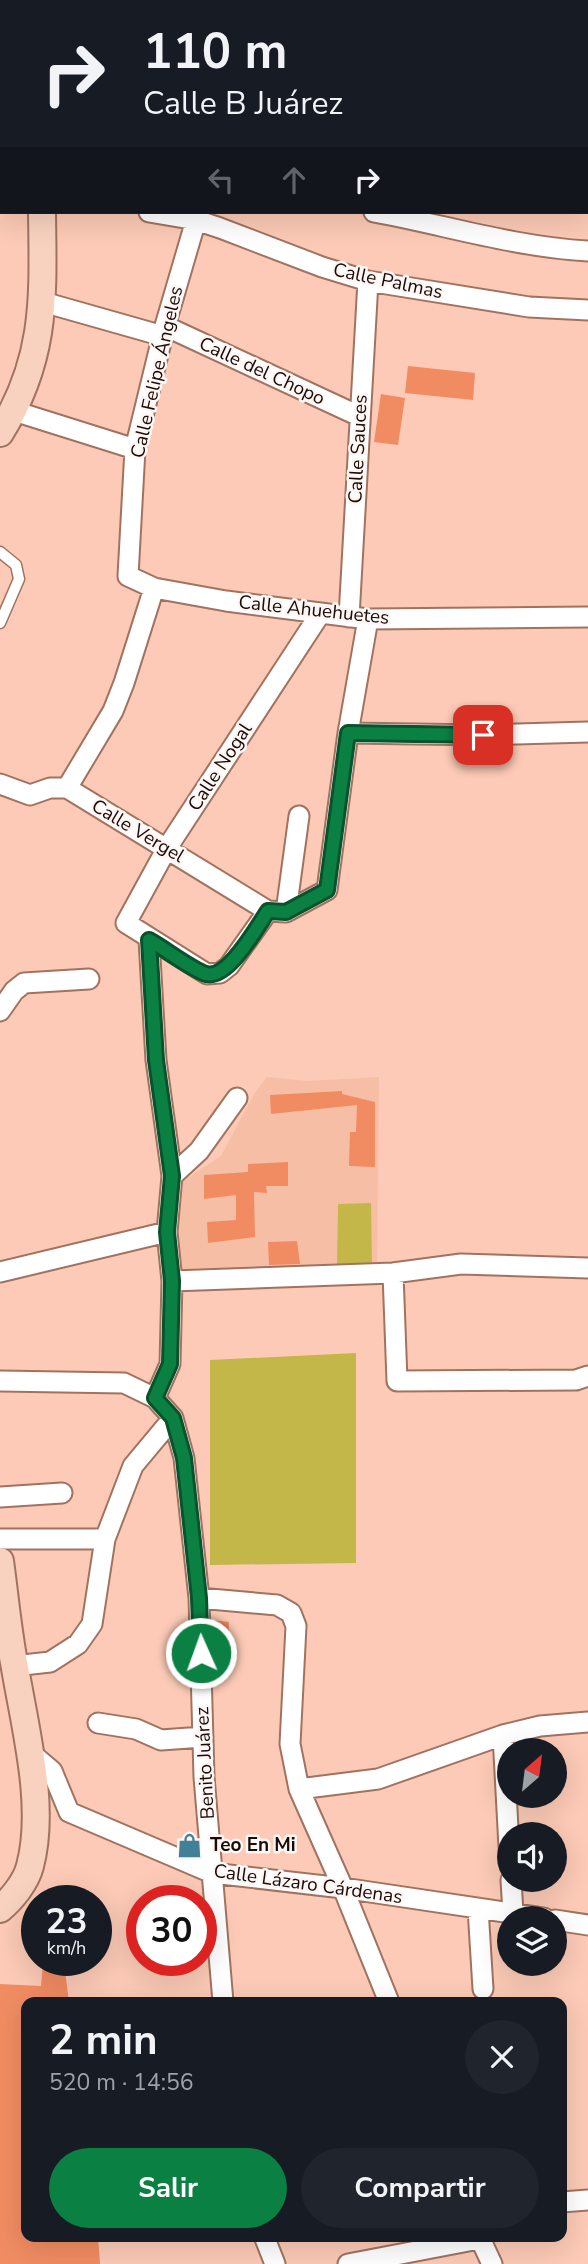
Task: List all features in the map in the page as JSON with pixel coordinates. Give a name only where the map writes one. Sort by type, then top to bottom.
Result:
[{"type":"main road","points":[[7,422],[35,358],[43,302],[43,214]]},
{"type":"main road","points":[[0,1562],[14,1666],[32,1754],[35,1830],[30,1868],[12,1899],[0,1909]]},
{"type":"street","name":"Calle Palmas","points":[[172,214],[195,216],[322,267],[368,281],[528,307],[588,310]]},
{"type":"street","points":[[396,214],[429,217],[491,237],[560,250],[588,251]]},
{"type":"street","name":"Calle Felipe Ángeles","points":[[128,576],[135,449],[195,216]]},
{"type":"street","name":"Calle Sauces","points":[[277,911],[327,890],[348,733],[359,618],[359,416],[368,281]]},
{"type":"street","name":"Calle del Chopo","points":[[43,302],[164,331],[359,416]]},
{"type":"street","points":[[7,422],[135,449]]},
{"type":"street","name":"Calle Ahuehuetes","points":[[128,576],[154,588],[226,601],[359,618],[588,617]]},
{"type":"street","points":[[0,785],[30,794],[50,788],[67,788],[113,711],[154,588]]},
{"type":"street","name":"Calle Nogal","points":[[149,940],[126,923],[167,848],[320,614]]},
{"type":"street","points":[[348,733],[483,735],[588,732]]},
{"type":"street","name":"Calle Vergel","points":[[67,788],[277,911]]},
{"type":"street","points":[[149,940],[207,974],[220,973],[229,966],[277,911],[299,816]]},
{"type":"street","points":[[149,940],[156,1060],[172,1176],[167,1232],[172,1281],[170,1364],[155,1398]]},
{"type":"street","points":[[0,1011],[14,991],[24,983],[89,979]]},
{"type":"street","points":[[172,1176],[199,1150],[237,1098]]},
{"type":"street","points":[[0,1272],[167,1232]]},
{"type":"street","points":[[172,1281],[393,1273],[461,1264],[588,1268]]},
{"type":"street","points":[[393,1273],[397,1381],[576,1380],[588,1376]]},
{"type":"street","name":"Benito Juárez","points":[[0,1381],[124,1383],[155,1398],[173,1418],[184,1458],[199,1598],[203,1737],[223,1997]]},
{"type":"street","points":[[14,1666],[50,1662],[78,1644],[92,1624],[105,1539],[133,1466],[173,1418]]},
{"type":"street","points":[[0,1497],[62,1493]]},
{"type":"street","points":[[0,1539],[105,1539]]},
{"type":"street","points":[[199,1598],[277,1605],[291,1613],[296,1626],[290,1744],[299,1789],[344,1888],[387,1997]]},
{"type":"street","points":[[299,1789],[378,1779],[503,1735],[540,1726],[588,1722]]},
{"type":"street","points":[[98,1723],[136,1729],[162,1740],[203,1737]]},
{"type":"street","points":[[503,1735],[508,1822]]},
{"type":"street","name":"Calle Lázaro Cárdenas","points":[[32,1754],[52,1771],[69,1812],[212,1873],[344,1888],[497,1911]]},
{"type":"street","points":[[478,1908],[483,1989]]},
{"type":"street","points":[[567,1922],[588,1925]]},
{"type":"street","points":[[567,2202],[588,2200]]},
{"type":"street","points":[[266,2242],[275,2264]]},
{"type":"street","points":[[348,2264],[459,2242]]},
{"type":"street","points":[[481,2242],[492,2264]]},
{"type":"lane","points":[[0,552],[19,570],[19,579],[0,623]]},
{"type":"shaded area","points":[[267,1077],[307,1081],[379,1077],[377,1266],[177,1275],[174,1187],[221,1156],[254,1094]]},
{"type":"shaded area","points":[[371,1203],[372,1264],[337,1265],[338,1204]]},
{"type":"shaded area","points":[[356,1353],[356,1563],[210,1565],[210,1360]]},
{"type":"building","points":[[408,366],[475,373],[473,400],[405,393]]},
{"type":"building","points":[[381,394],[405,398],[398,445],[374,442]]},
{"type":"building","points":[[342,1091],[342,1094],[375,1102],[375,1167],[349,1166],[350,1132],[356,1132],[357,1105],[271,1114],[270,1095]]},
{"type":"building","points":[[288,1162],[288,1186],[266,1186],[267,1193],[254,1192],[255,1237],[208,1243],[207,1222],[236,1220],[236,1195],[204,1199],[204,1175],[248,1172],[248,1164]]},
{"type":"building","points":[[297,1241],[300,1264],[269,1265],[268,1242]]},
{"type":"building","points":[[212,1620],[229,1622],[228,1649],[213,1648]]},
{"type":"building","points":[[42,1976],[66,1976],[68,1997],[21,1997],[21,2242],[98,2242],[100,2264],[0,2264],[0,1984],[41,1986]]},
{"type":"place","name":"Teo En Mi","points":[[190,1845]]},
{"type":"route","points":[[201,1653],[199,1598],[184,1458],[173,1418],[155,1398],[170,1364],[172,1281],[167,1232],[172,1176],[156,1060],[149,940],[207,974],[220,973],[229,966],[268,911],[286,912],[327,890],[348,733],[483,735]]}]
